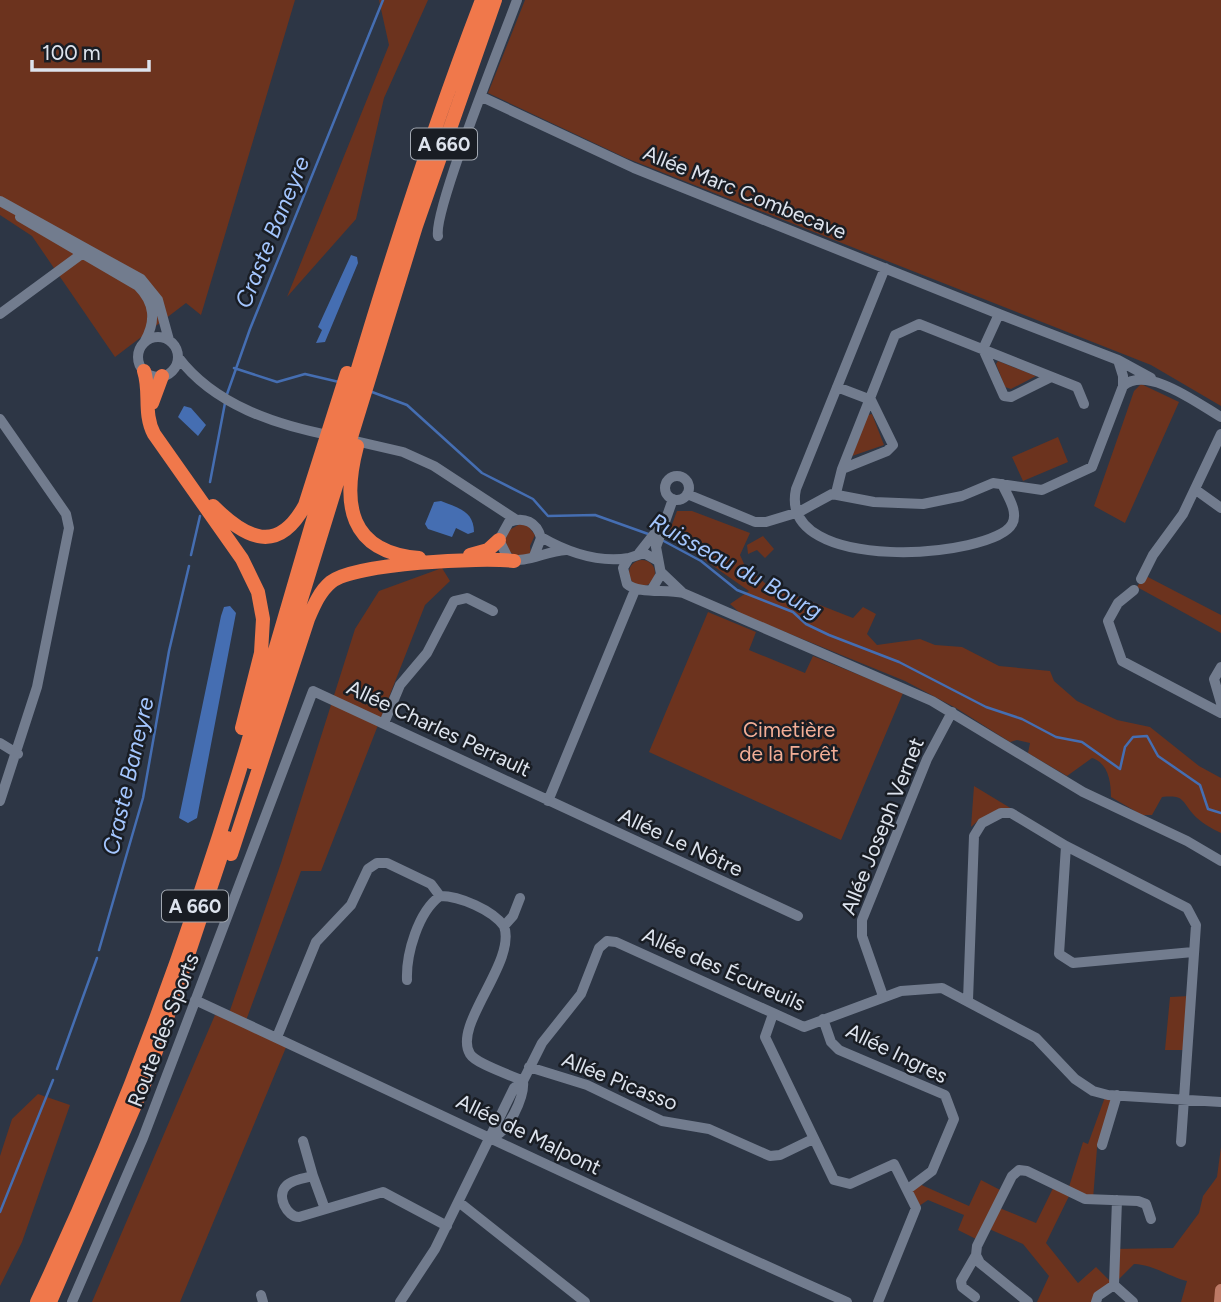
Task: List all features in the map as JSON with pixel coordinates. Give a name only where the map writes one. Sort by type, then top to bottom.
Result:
[{"type":"highway","name":"A 660","points":[[50,1302],[132,1113],[180,986],[364,404],[361,379],[390,253],[402,231],[482,0]]},
{"type":"highway","name":"A 660","points":[[37,1302],[73,1226],[140,1060],[238,774],[341,405],[361,379],[393,316],[396,288],[495,0]]},
{"type":"highway","points":[[140,1060],[225,793],[261,653],[263,618],[258,592],[242,559],[150,425],[144,371]]},
{"type":"highway","points":[[165,375],[154,395],[153,413],[205,502],[238,530],[253,537],[268,538],[296,522],[305,505],[341,405]]},
{"type":"highway","points":[[364,404],[348,496],[354,518],[367,537],[387,551],[418,558],[481,554],[499,536]]},
{"type":"highway","points":[[180,986],[265,757],[308,619],[325,589],[341,576],[365,570],[514,561]]},
{"type":"main road","points":[[1220,1302],[1221,1290]]},
{"type":"street","points":[[438,236],[438,224],[517,0]]},
{"type":"street","name":"Allée Marc Combecave","points":[[482,97],[635,168],[1118,360],[1143,371],[1154,380],[1221,417]]},
{"type":"street","points":[[0,202],[128,270],[154,293],[169,340],[178,357],[202,383],[232,402],[270,421],[370,443],[427,462],[515,519],[529,521],[541,537],[566,550],[605,560],[623,574],[627,584],[635,590],[683,593],[915,693],[952,712],[1083,792],[1206,851],[1221,862]]},
{"type":"street","points":[[0,202],[138,286],[146,294],[153,314],[138,359],[144,371],[202,383]]},
{"type":"street","points":[[72,239],[83,253],[128,270]]},
{"type":"street","points":[[0,314],[83,253]]},
{"type":"street","points":[[885,268],[796,489],[799,512],[812,534],[836,543],[886,552],[931,551],[970,543],[1009,528],[1014,514],[998,484]]},
{"type":"street","points":[[999,314],[984,349],[1000,393],[1006,397],[1051,377]]},
{"type":"street","points":[[836,493],[842,469],[895,335],[919,324],[1077,387],[1084,404]]},
{"type":"street","points":[[145,341],[157,337],[169,340]]},
{"type":"street","points":[[165,375],[178,357]]},
{"type":"street","points":[[687,494],[755,522],[766,522],[799,512],[836,493],[874,502],[923,504],[962,496],[998,484],[1036,491],[1088,471],[1097,456],[1123,386],[1118,360]]},
{"type":"street","name":"Allée Marc Combecave","points":[[1123,386],[1135,379],[1154,380]]},
{"type":"street","points":[[837,387],[871,400],[892,445],[887,451],[842,469]]},
{"type":"street","points":[[0,419],[66,514],[69,528],[37,687],[18,754],[0,802]]},
{"type":"street","points":[[1141,579],[1153,555],[1183,514],[1221,434]]},
{"type":"street","points":[[674,477],[685,480],[689,486],[687,494],[683,499],[673,499],[666,488],[674,477]]},
{"type":"street","points":[[1196,490],[1221,508]]},
{"type":"street","points":[[485,499],[498,520],[503,553],[514,561],[566,550]]},
{"type":"street","points":[[623,574],[634,555],[652,545],[673,499]]},
{"type":"street","points":[[499,536],[515,519]]},
{"type":"street","points":[[534,556],[541,537]]},
{"type":"street","points":[[652,545],[660,566],[660,580],[652,589]]},
{"type":"street","points":[[605,560],[650,554],[683,593]]},
{"type":"street","points":[[548,801],[635,590]]},
{"type":"street","points":[[1133,590],[1118,603],[1108,621],[1122,661],[1220,708]]},
{"type":"street","points":[[384,723],[400,685],[427,653],[454,601],[467,598],[493,611]]},
{"type":"street","points":[[1220,708],[1214,680],[1221,667]]},
{"type":"street","name":"Allée Charles Perrault","points":[[313,691],[548,801]]},
{"type":"street","name":"Route des Sports","points":[[72,1302],[115,1208],[313,691]]},
{"type":"street","name":"Allée Joseph Vernet","points":[[883,996],[862,936],[862,920],[927,759],[952,712]]},
{"type":"street","points":[[0,743],[18,754]]},
{"type":"street","name":"Allée Le Nôtre","points":[[548,801],[798,916]]},
{"type":"street","points":[[968,1000],[975,830],[982,822],[1006,812],[1187,908],[1196,925],[1181,1142]]},
{"type":"street","points":[[1066,846],[1059,954],[1073,963],[1193,952]]},
{"type":"street","points":[[1206,851],[1221,855]]},
{"type":"street","points":[[278,1037],[316,942],[351,905],[373,865],[387,863],[431,884],[440,896],[454,898],[489,912],[504,926],[506,948],[471,1026],[467,1046],[477,1060],[523,1081]]},
{"type":"street","points":[[407,980],[406,959],[429,907],[440,896]]},
{"type":"street","points":[[504,926],[513,916],[520,898]]},
{"type":"street","name":"Allée des Écureuils","points":[[400,1302],[460,1203],[514,1088],[523,1081],[542,1043],[581,994],[598,951],[607,941],[616,942],[804,1027],[883,996],[917,988],[937,987],[968,1000],[1042,1043],[1084,1086],[1098,1093],[1221,1102]]},
{"type":"street","name":"Allée de Malpont","points":[[195,1000],[493,1137],[661,1219],[847,1302]]},
{"type":"street","points":[[773,1014],[765,1037],[834,1180],[850,1184],[894,1164],[916,1208],[878,1302]]},
{"type":"street","name":"Allée Ingres","points":[[823,1019],[831,1042],[839,1050],[945,1095],[954,1119],[932,1171],[908,1189]]},
{"type":"street","name":"Allée Picasso","points":[[530,1067],[587,1085],[662,1122],[709,1129],[770,1156],[780,1155],[814,1139]]},
{"type":"street","points":[[1102,1145],[1117,1095]]},
{"type":"street","points":[[303,1141],[325,1209]]},
{"type":"street","points":[[975,1297],[962,1287],[961,1281],[976,1255],[1012,1176],[1019,1170],[1027,1171],[1085,1199],[1146,1204],[1151,1219]]},
{"type":"street","points":[[313,1176],[287,1184],[283,1189],[282,1195],[288,1213],[299,1217],[383,1192],[447,1226]]},
{"type":"street","points":[[1117,1200],[1114,1284],[1133,1302]]},
{"type":"street","points":[[460,1203],[585,1302]]},
{"type":"street","points":[[976,1255],[980,1262],[1028,1302]]},
{"type":"street","points":[[1096,1302],[1098,1296],[1114,1284]]},
{"type":"green space","points":[[0,0],[295,0],[201,315],[186,303],[115,357],[32,236],[0,215]]},
{"type":"green space","points":[[379,0],[428,0],[384,98],[356,219],[287,297],[389,45]]},
{"type":"green space","points":[[525,0],[1221,0],[1221,406],[1151,365],[626,158],[488,93]]},
{"type":"green space","points":[[998,361],[1036,376],[1011,389],[1005,387],[996,364]]},
{"type":"green space","points":[[1141,384],[1179,402],[1125,523],[1094,506],[1134,391]]},
{"type":"green space","points":[[872,414],[884,445],[852,456],[868,415]]},
{"type":"green space","points":[[1058,437],[1068,462],[1023,481],[1012,457]]},
{"type":"green space","points":[[677,511],[692,511],[750,533],[740,555],[745,566],[766,584],[853,618],[863,607],[876,614],[867,634],[877,645],[920,639],[935,645],[962,647],[999,666],[1050,671],[1054,681],[1077,701],[1117,720],[1150,727],[1199,766],[1221,778],[1221,833],[1199,820],[1181,800],[1174,797],[1162,797],[1152,815],[1142,815],[1111,797],[1108,773],[1097,760],[1092,758],[1067,776],[1028,753],[1030,743],[1017,740],[1010,742],[956,708],[905,681],[741,614],[730,604],[749,591],[683,545],[667,538]]},
{"type":"green space","points":[[520,524],[528,526],[535,535],[530,546],[531,553],[520,558],[505,549],[506,532]]},
{"type":"green space","points":[[763,536],[774,549],[765,558],[757,550],[748,554],[747,545]]},
{"type":"green space","points":[[642,560],[651,564],[655,573],[651,582],[642,586],[633,582],[629,573],[633,564]]},
{"type":"green space","points":[[442,568],[450,581],[425,605],[321,871],[301,871],[244,1026],[287,1045],[180,1302],[92,1302],[215,1015],[227,1019],[281,863],[355,629],[379,591]]},
{"type":"green space","points":[[1144,575],[1221,615],[1221,633],[1137,587]]},
{"type":"green space","name":"Cimetière de la Forêt","points":[[708,612],[756,632],[749,650],[805,673],[813,656],[903,693],[841,840],[649,752]]},
{"type":"green space","points":[[974,786],[1012,809],[990,814],[971,827]]},
{"type":"green space","points":[[1190,996],[1187,1050],[1165,1050],[1170,997]]},
{"type":"green space","points":[[38,1094],[70,1105],[22,1242],[0,1286],[0,1156],[12,1119]]},
{"type":"green space","points":[[1105,1097],[1113,1098],[1097,1148],[1093,1199],[1071,1192],[1046,1243],[1078,1283],[1096,1267],[1113,1284],[1114,1249],[1173,1248],[1199,1213],[1203,1196],[1217,1177],[1221,1147],[1221,1302],[1181,1302],[1187,1281],[1148,1266],[1134,1264],[1096,1302],[1037,1302],[1049,1276],[1023,1244],[987,1228],[980,1241],[958,1230],[964,1215],[928,1200],[916,1208],[908,1189],[917,1183],[969,1206],[981,1180],[1004,1192],[997,1207],[1036,1223],[1055,1184],[1068,1190],[1083,1142],[1088,1144]]},
{"type":"water","points":[[351,255],[357,257],[358,263],[325,342],[316,343],[322,330],[318,327]]},
{"type":"water","points":[[184,406],[191,408],[206,425],[198,436],[178,417]]},
{"type":"water","points":[[441,501],[468,515],[474,532],[468,534],[456,528],[452,537],[428,529],[425,524],[434,502]]},
{"type":"water","points":[[230,606],[236,613],[197,818],[188,823],[179,818],[221,616],[224,607]]},
{"type":"waterway","name":"Craste Baneyre","points":[[226,397],[250,329],[383,0]]},
{"type":"waterway","name":"Ruisseau du Bourg","points":[[234,368],[277,382],[305,374],[339,382]]},
{"type":"waterway","name":"Ruisseau du Bourg","points":[[372,392],[407,405],[482,473],[533,499],[548,516],[595,515],[651,535]]},
{"type":"waterway","name":"Craste Baneyre","points":[[210,482],[225,403]]},
{"type":"waterway","name":"Craste Baneyre","points":[[191,555],[200,516]]},
{"type":"waterway","name":"Ruisseau du Bourg","points":[[660,539],[701,561],[737,590],[793,612],[806,624],[899,662],[986,707],[1022,719],[1056,737],[1082,742],[1120,769],[1125,747],[1133,737],[1147,736],[1158,756],[1200,785],[1208,809],[1221,813]]},
{"type":"waterway","name":"Craste Baneyre","points":[[99,950],[143,798],[169,651],[189,566]]},
{"type":"waterway","name":"Craste Baneyre","points":[[57,1069],[97,958]]},
{"type":"waterway","name":"Craste Baneyre","points":[[0,1212],[53,1080]]}]
